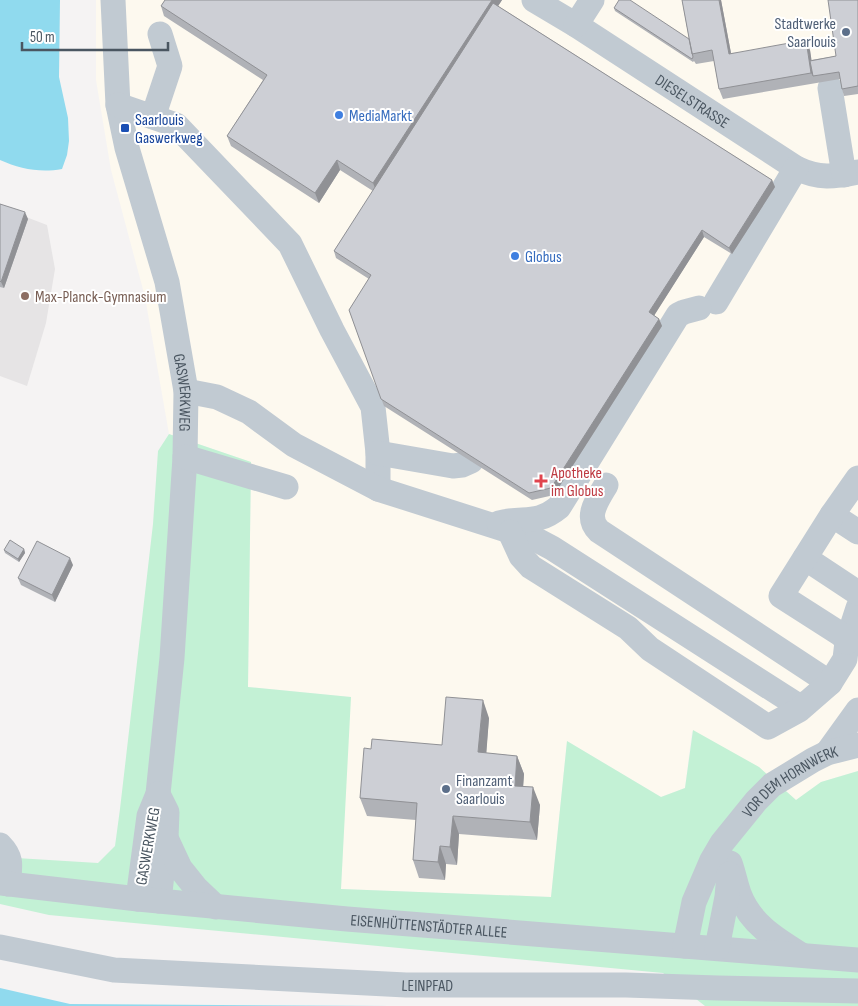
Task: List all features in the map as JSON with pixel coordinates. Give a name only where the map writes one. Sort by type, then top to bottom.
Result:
[{"type":"street","name":"GASWERKWEG","points":[[114,0],[118,105],[126,148],[167,282],[186,391],[185,457],[172,658],[158,794],[149,816],[149,900]]},
{"type":"street","name":"DIESELSTRASSE","points":[[534,0],[576,25],[796,168],[811,175],[851,174]]},
{"type":"street","points":[[576,25],[592,0]]},
{"type":"street","points":[[152,117],[170,66],[160,34]]},
{"type":"street","points":[[830,88],[851,174]]},
{"type":"street","points":[[118,105],[176,126],[290,244],[332,330],[373,407],[378,453],[378,489]]},
{"type":"street","points":[[500,529],[504,522],[542,518],[559,507],[678,315],[704,306],[796,168]]},
{"type":"street","points":[[186,391],[217,397],[250,412],[294,445],[378,489],[524,535],[552,548],[797,705],[805,704]]},
{"type":"street","points":[[378,453],[453,466],[471,462]]},
{"type":"street","points":[[185,457],[286,487]]},
{"type":"street","points":[[847,642],[842,634],[781,596],[832,515],[858,478]]},
{"type":"street","points":[[606,485],[592,512],[594,524],[599,531],[830,683]]},
{"type":"street","points":[[832,515],[858,532]]},
{"type":"street","points":[[500,529],[531,567],[628,628],[650,649],[768,727],[805,704],[830,683],[845,659],[847,642],[858,608]]},
{"type":"street","points":[[805,558],[858,593]]},
{"type":"street","points":[[827,753],[858,710]]},
{"type":"street","name":"VOR DEM HORNWERK","points":[[685,946],[694,902],[712,860],[722,843],[756,800],[772,785],[827,753],[858,745]]},
{"type":"street","name":"GASWERKWEG","points":[[149,900],[166,838],[167,812],[158,794]]},
{"type":"street","name":"VOR DEM HORNWERK","points":[[717,948],[727,896],[732,832]]},
{"type":"street","name":"GASWERKWEG","points":[[166,838],[180,868],[196,888],[216,907]]},
{"type":"street","points":[[0,845],[10,859],[4,883]]},
{"type":"street","name":"VOR DEM HORNWERK","points":[[730,863],[740,898],[753,920],[772,936],[802,956]]},
{"type":"street","name":"EISENHÜTTENSTÄDTER ALLEE","points":[[4,883],[149,900],[347,919],[858,960]]},
{"type":"street","name":"LEINPFAD","points":[[0,946],[114,970],[406,985],[626,985],[858,991]]},
{"type":"shaded area","points":[[96,0],[858,0],[858,771],[821,782],[796,800],[759,767],[692,731],[685,788],[661,797],[567,741],[551,897],[341,889],[350,697],[248,687],[251,462],[169,434],[145,297],[111,170],[96,80]]},
{"type":"shaded area","name":"Max-Planck-Gymnasium","points":[[0,207],[47,225],[55,269],[46,323],[27,386],[0,376]]},
{"type":"green space","points":[[169,434],[251,462],[248,687],[351,697],[341,889],[551,897],[567,741],[661,797],[685,788],[693,730],[759,767],[796,800],[821,782],[858,771],[858,1006],[705,1006],[663,973],[49,915],[0,904],[0,857],[98,863],[115,846],[153,524],[158,451]]},
{"type":"water","points":[[0,0],[60,0],[59,77],[68,118],[69,141],[62,169],[46,171],[30,169],[0,160]]},
{"type":"water","points":[[0,988],[70,1004],[391,1006],[0,1006]]},
{"type":"building","name":"MediaMarkt","points":[[165,0],[492,0],[373,183],[337,160],[315,193],[227,136],[267,75],[161,6]]},
{"type":"building","points":[[619,0],[630,0],[689,39],[692,59],[614,8]]},
{"type":"building","points":[[682,0],[719,0],[729,54],[806,40],[811,73],[719,89],[712,50],[692,54]]},
{"type":"building","name":"Stadtwerke Saarlouis","points":[[828,0],[858,0],[858,86],[842,89],[839,72],[813,76],[810,61],[836,56]]},
{"type":"building","name":"Globus","points":[[493,3],[772,180],[729,248],[702,230],[649,312],[659,319],[551,488],[529,493],[381,399],[349,310],[371,275],[334,251]]},
{"type":"building","points":[[0,204],[25,212],[1,282],[0,281]]},
{"type":"building","points":[[10,540],[24,549],[18,559],[4,550]]},
{"type":"building","points":[[37,541],[70,558],[52,595],[18,578]]},
{"type":"building","name":"Finanzamt Saarlouis","points":[[446,697],[483,700],[478,752],[517,756],[515,786],[533,787],[530,822],[453,816],[450,847],[440,846],[438,862],[413,860],[417,803],[360,798],[364,748],[371,749],[372,739],[442,745]]},
{"type":"place","name":"Stadtwerke Saarlouis","points":[[846,32]]},
{"type":"place","name":"MediaMarkt","points":[[339,115]]},
{"type":"place","name":"Saarlouis Gaswerkweg","points":[[125,128]]},
{"type":"place","name":"Globus","points":[[515,256]]},
{"type":"place","name":"Max-Planck-Gymnasium","points":[[25,296]]},
{"type":"place","name":"Apotheke im Globus","points":[[541,481]]},
{"type":"place","name":"Finanzamt Saarlouis","points":[[446,789]]}]
